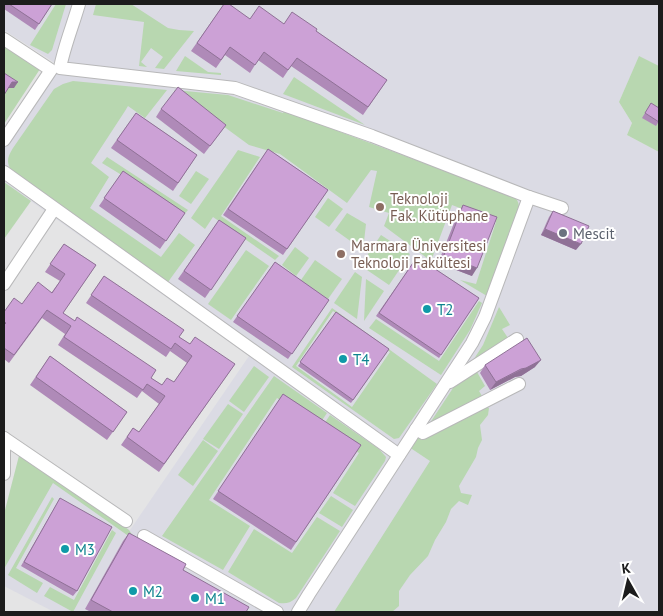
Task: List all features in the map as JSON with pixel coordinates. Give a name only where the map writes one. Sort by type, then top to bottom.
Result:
[{"type":"lane","points":[[4,152],[60,68],[79,4]]},
{"type":"lane","points":[[4,39],[51,70],[4,140]]},
{"type":"lane","points":[[60,68],[235,88],[372,136],[562,208]]},
{"type":"lane","points":[[4,172],[399,455]]},
{"type":"lane","points":[[298,612],[472,343],[485,317],[529,196]]},
{"type":"lane","points":[[4,284],[54,209]]},
{"type":"lane","points":[[446,384],[517,339]]},
{"type":"lane","points":[[416,429],[423,433],[519,384]]},
{"type":"lane","points":[[4,438],[4,474]]},
{"type":"lane","points":[[4,438],[126,521]]},
{"type":"lane","points":[[144,536],[277,612]]},
{"type":"shaded area","points":[[4,4],[659,4],[659,66],[639,57],[619,102],[632,123],[627,135],[659,152],[659,612],[54,612],[4,586],[4,514],[20,452],[130,530],[249,356],[4,182],[4,146],[56,69],[55,63],[4,30]]},
{"type":"green space","points":[[56,4],[66,4],[52,50],[48,54],[30,45]]},
{"type":"green space","points":[[96,4],[131,4],[168,28],[194,31],[164,69],[155,68],[163,57],[151,48],[141,62],[147,67],[139,66],[144,22],[93,15]]},
{"type":"green space","points":[[4,46],[40,69],[4,124]]},
{"type":"green space","points":[[185,56],[208,72],[221,73],[221,75],[176,71]]},
{"type":"green space","points":[[639,56],[659,66],[659,152],[627,135],[632,123],[619,102]]},
{"type":"green space","points":[[294,77],[365,125],[283,94]]},
{"type":"green space","points":[[73,81],[167,90],[145,118],[128,106],[91,163],[109,177],[90,208],[161,257],[179,233],[195,245],[168,282],[10,169],[8,157],[11,151],[54,89]]},
{"type":"green space","points":[[174,90],[228,95],[283,113],[284,111],[513,196],[518,202],[519,209],[487,296],[460,280],[476,284],[496,222],[452,205],[431,261],[384,226],[389,213],[369,207],[377,171],[371,170],[347,203],[280,154],[249,145]]},
{"type":"green space","points":[[238,150],[260,157],[221,216],[279,256],[275,260],[213,217],[205,229],[191,218]]},
{"type":"green space","points":[[107,157],[188,210],[181,218],[102,163]]},
{"type":"green space","points":[[196,171],[209,179],[191,204],[179,196]]},
{"type":"green space","points":[[4,182],[31,201],[4,239]]},
{"type":"green space","points":[[328,198],[343,209],[329,227],[315,217]]},
{"type":"green space","points":[[347,213],[366,224],[363,250],[335,230]]},
{"type":"green space","points":[[381,235],[410,254],[389,285],[367,270],[368,254]]},
{"type":"green space","points":[[295,247],[309,258],[296,276],[282,265]]},
{"type":"green space","points":[[246,250],[269,266],[231,320],[208,304]]},
{"type":"green space","points":[[315,260],[342,279],[328,299],[301,280]]},
{"type":"green space","points":[[355,272],[362,277],[357,319],[334,303]]},
{"type":"green space","points":[[366,279],[384,291],[364,321]]},
{"type":"green space","points":[[479,301],[482,303],[470,330],[441,375],[369,328],[376,319],[439,361]]},
{"type":"green space","points":[[499,307],[510,325],[502,329],[508,338],[472,362],[483,345]]},
{"type":"green space","points":[[332,308],[437,384],[399,438],[394,439],[292,367]],"holes":[[[333,311],[390,352],[352,407],[296,366]]]},
{"type":"green space","points":[[254,366],[269,377],[244,412],[229,401]]},
{"type":"green space","points":[[477,372],[485,386],[479,391],[482,396],[428,426],[455,385]]},
{"type":"green space","points":[[274,376],[327,413],[319,425],[277,398],[209,500],[250,526],[223,570],[162,536]]},
{"type":"green space","points":[[228,404],[243,414],[219,449],[203,439]]},
{"type":"green space","points":[[483,406],[489,408],[488,415],[480,425],[482,440],[476,457],[459,486],[461,493],[472,495],[468,505],[459,501],[451,509],[428,556],[410,575],[399,591],[399,606],[392,612],[334,612],[430,461],[409,447],[416,436],[422,440]]},
{"type":"green space","points":[[330,415],[379,449],[386,457],[355,506],[333,493],[359,453],[322,427]]},
{"type":"green space","points":[[203,440],[218,451],[193,486],[178,475]]},
{"type":"green space","points":[[20,452],[129,530],[137,542],[53,483],[4,569],[4,514]]},
{"type":"green space","points":[[331,496],[353,510],[342,527],[319,513]]},
{"type":"green space","points":[[52,497],[54,499],[16,568],[43,583],[37,593],[8,575]]},
{"type":"green space","points":[[317,517],[340,531],[296,598],[292,601],[279,603],[228,572],[254,529],[292,553]]},
{"type":"green space","points":[[112,530],[116,533],[73,612],[44,596],[50,587],[74,600]]},
{"type":"building","points":[[9,4],[52,4],[39,24]]},
{"type":"building","points":[[224,4],[229,4],[250,19],[259,6],[284,24],[292,12],[387,80],[368,107],[297,58],[288,70],[264,52],[255,65],[230,47],[221,60],[197,43]]},
{"type":"building","points":[[4,73],[18,82],[12,82],[4,95]]},
{"type":"building","points":[[178,87],[226,125],[210,146],[161,109]]},
{"type":"building","points":[[651,103],[659,108],[659,122],[645,113]]},
{"type":"building","points":[[136,113],[197,155],[178,183],[117,140]]},
{"type":"building","points":[[268,149],[328,190],[287,249],[228,209]]},
{"type":"building","points":[[123,171],[185,213],[166,241],[104,198]]},
{"type":"building","points":[[463,205],[497,217],[477,268],[444,255]]},
{"type":"building","points":[[553,211],[589,226],[581,244],[545,229]]},
{"type":"building","points":[[219,220],[246,238],[211,290],[184,271]]},
{"type":"building","points":[[64,244],[96,265],[63,313],[75,321],[77,317],[156,370],[151,378],[162,385],[167,378],[174,382],[192,356],[175,343],[171,349],[91,295],[104,276],[184,330],[179,337],[190,344],[195,337],[235,364],[164,464],[127,437],[133,428],[139,432],[165,396],[147,384],[143,390],[64,337],[71,326],[47,310],[14,355],[4,348],[4,325],[6,323],[4,322],[4,312],[14,298],[22,304],[38,282],[52,293],[65,274],[50,264]]},
{"type":"building","name":"T2","points":[[417,257],[479,298],[441,355],[379,313]]},
{"type":"building","points":[[275,262],[329,300],[292,354],[237,316]]},
{"type":"building","name":"T4","points":[[336,312],[389,349],[353,400],[300,362]]},
{"type":"building","points":[[527,338],[541,360],[496,382],[485,365]]},
{"type":"building","points":[[50,356],[127,412],[113,432],[36,377]]},
{"type":"building","points":[[283,394],[361,445],[296,542],[218,491]]},
{"type":"building","name":"M3","points":[[60,498],[112,527],[77,591],[24,562]]},
{"type":"building","points":[[129,533],[186,564],[183,570],[249,607],[246,612],[113,612],[91,600]]},
{"type":"place","name":"Teknoloji Fak. Kütüphane","points":[[380,207]]},
{"type":"place","name":"Mescit","points":[[563,233]]},
{"type":"place","name":"Marmara Üniversitesi Teknoloji Fakültesi","points":[[341,254]]},
{"type":"place","name":"T2","points":[[427,309]]},
{"type":"place","name":"T4","points":[[343,359]]},
{"type":"place","name":"M3","points":[[65,549]]},
{"type":"place","name":"M2","points":[[133,591]]},
{"type":"place","name":"M1","points":[[195,598]]}]
